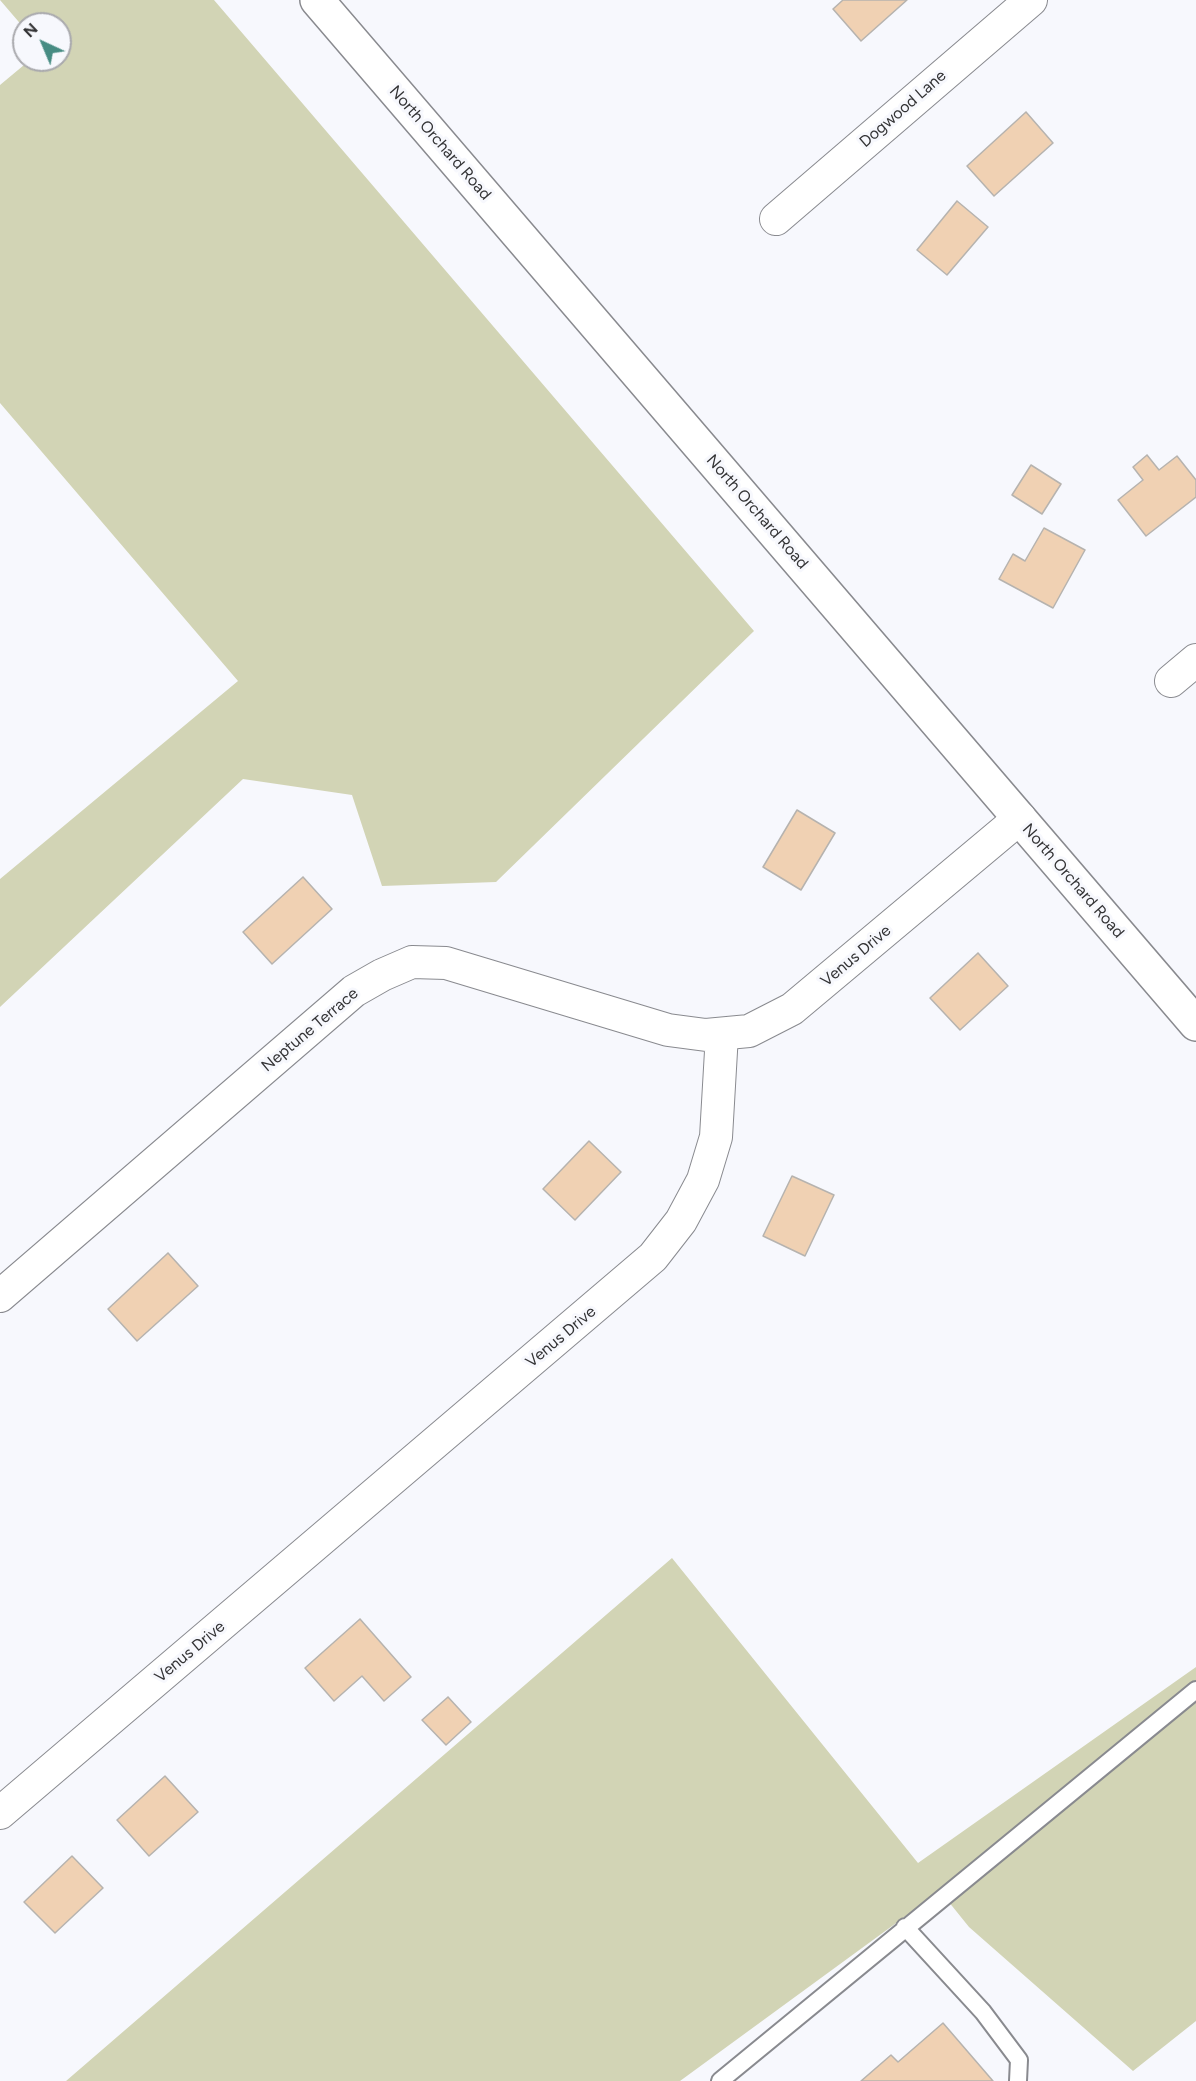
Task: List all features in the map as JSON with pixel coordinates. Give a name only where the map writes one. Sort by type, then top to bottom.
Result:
[{"type":"street","name":"North Orchard Road","points":[[317,0],[1196,1024]]},
{"type":"street","name":"Dogwood Lane","points":[[776,219],[1031,0]]},
{"type":"street","points":[[1171,681],[1196,660]]},
{"type":"street","name":"Venus Drive","points":[[0,1814],[652,1257],[681,1221],[703,1180],[716,1137],[722,1034],[750,1031],[792,1010],[1020,818]]},
{"type":"street","name":"Neptune Terrace","points":[[0,1296],[354,991],[412,962],[446,963],[668,1030],[706,1035],[722,1034]]},
{"type":"lane","points":[[720,2081],[1196,1690]]},
{"type":"lane","points":[[905,1927],[983,2012],[1019,2060],[1018,2081]]},
{"type":"green space","points":[[0,0],[214,0],[754,631],[496,882],[382,886],[352,795],[243,779],[0,1007],[0,879],[238,681],[0,403],[0,85],[16,72],[72,72],[72,12],[12,12],[12,14]]},
{"type":"green space","points":[[672,1558],[918,1863],[1196,1667],[1196,2021],[1133,2071],[969,1927],[940,1891],[680,2081],[66,2081]]},
{"type":"building","points":[[843,0],[907,0],[861,41],[833,9]]},
{"type":"building","points":[[1026,112],[1053,143],[994,196],[967,166]]},
{"type":"building","points":[[957,201],[988,227],[947,275],[917,250]]},
{"type":"building","points":[[1147,455],[1159,470],[1177,456],[1196,480],[1196,497],[1146,536],[1118,500],[1143,480],[1133,467]]},
{"type":"building","points":[[1031,465],[1061,484],[1042,514],[1012,495]]},
{"type":"building","points":[[1044,528],[1085,550],[1053,608],[999,579],[1013,554],[1025,561]]},
{"type":"building","points":[[797,810],[835,833],[801,890],[763,867]]},
{"type":"building","points":[[303,877],[332,909],[272,964],[243,932]]},
{"type":"building","points":[[978,953],[1008,986],[960,1030],[930,998]]},
{"type":"building","points":[[589,1141],[621,1172],[575,1220],[543,1189]]},
{"type":"building","points":[[792,1176],[834,1195],[805,1256],[763,1236]]},
{"type":"building","points":[[168,1253],[198,1286],[137,1341],[108,1309]]},
{"type":"building","points":[[360,1619],[411,1677],[384,1701],[362,1676],[334,1701],[305,1668]]},
{"type":"building","points":[[448,1697],[471,1722],[446,1745],[422,1720]]},
{"type":"building","points":[[165,1776],[198,1812],[149,1856],[117,1820]]},
{"type":"building","points":[[72,1856],[103,1888],[55,1933],[24,1902]]},
{"type":"building","points":[[943,2023],[993,2081],[861,2081],[891,2055],[898,2062]]}]
